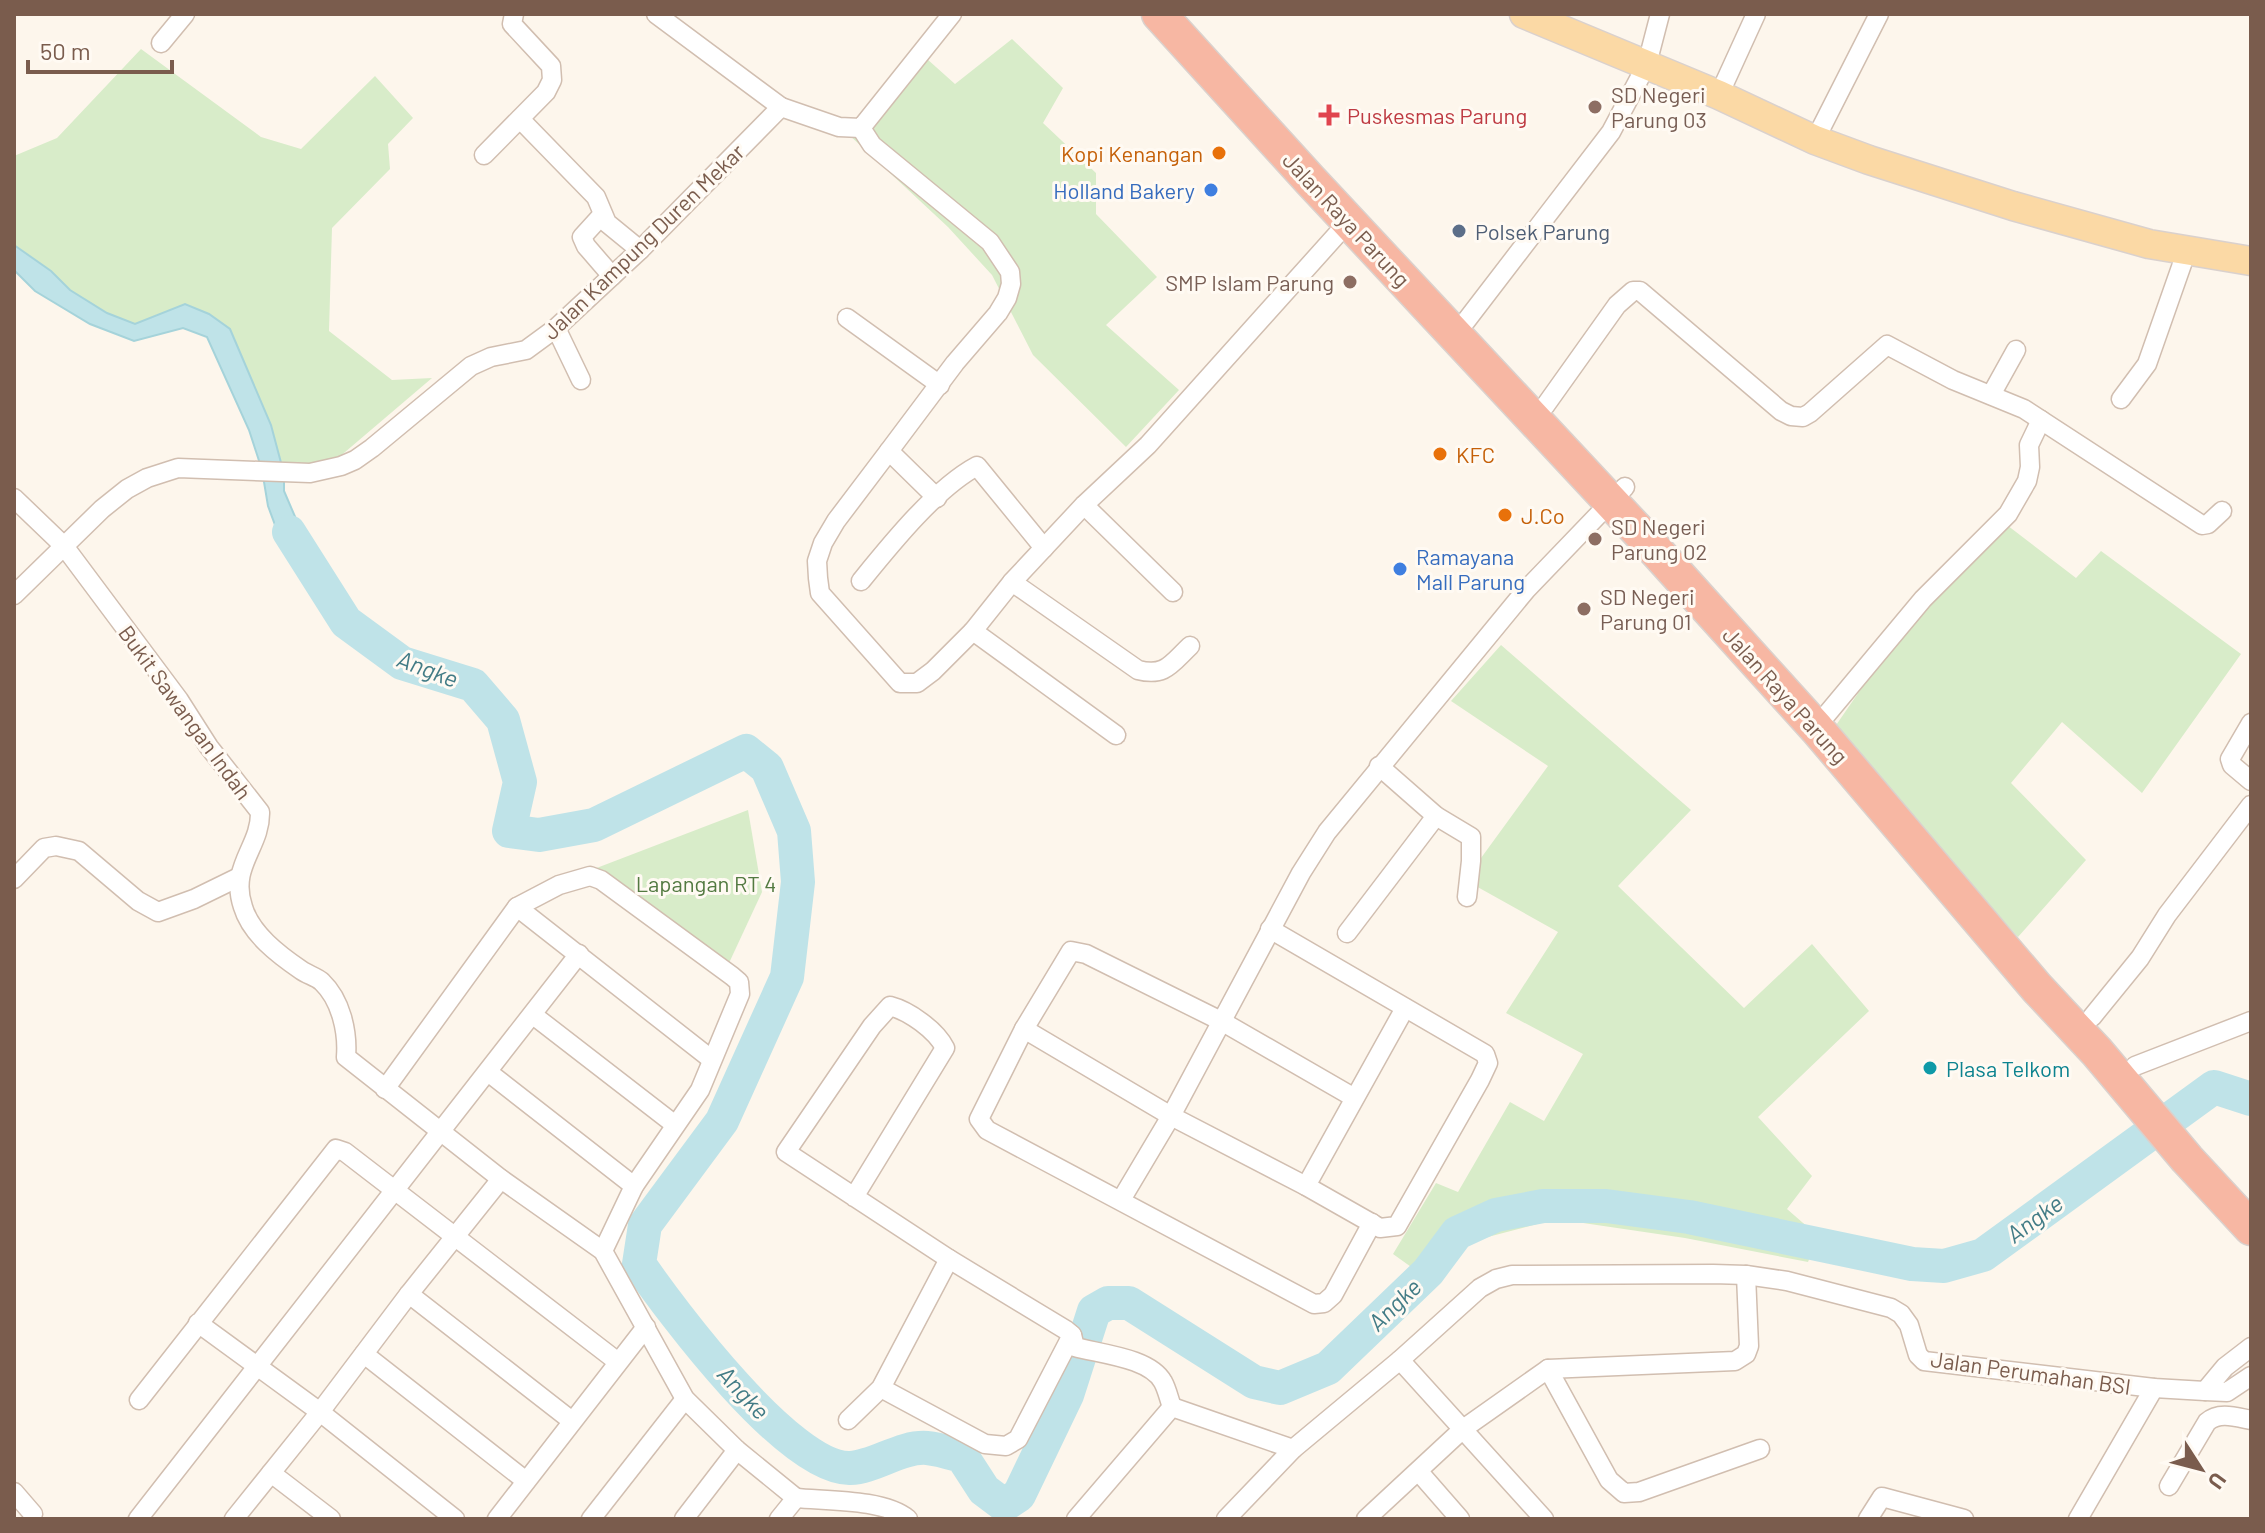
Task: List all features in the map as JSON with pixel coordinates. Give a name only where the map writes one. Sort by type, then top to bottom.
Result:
[{"type":"highway","name":"Jalan Raya Parung","points":[[1159,14],[1466,321],[1545,406],[1993,937],[2155,1105],[2179,1134]]},
{"type":"highway","name":"Jalan Raya Parung","points":[[1189,14],[1317,174],[1349,221],[1827,714],[2135,1066],[2155,1105]]},
{"type":"highway","points":[[2179,1134],[2251,1197]]},
{"type":"highway","points":[[2179,1134],[2251,1228]]},
{"type":"main road","points":[[1524,14],[1719,95],[1815,140],[1869,160],[2072,224],[2149,244],[2251,261]]},
{"type":"street","points":[[161,43],[185,14]]},
{"type":"street","points":[[484,155],[546,92],[552,80],[551,66],[512,24],[514,14]]},
{"type":"street","points":[[656,14],[781,107],[839,127],[861,128]]},
{"type":"street","points":[[861,128],[952,14]]},
{"type":"street","points":[[1466,321],[1611,132],[1647,64],[1660,14]]},
{"type":"street","points":[[1719,95],[1756,14]]},
{"type":"street","points":[[1815,140],[1879,14]]},
{"type":"street","name":"Jalan Kampung Duren Mekar","points":[[14,595],[102,509],[147,478],[178,468],[310,473],[355,460],[471,366],[491,357],[526,350],[556,328],[640,250],[781,107]]},
{"type":"street","points":[[520,119],[596,197],[607,223],[640,250]]},
{"type":"street","points":[[861,128],[872,145],[990,242],[1010,272],[1011,284],[1003,305],[842,512],[823,543],[817,561],[820,593],[900,683],[917,683],[973,631],[1012,582],[1084,505],[1148,445],[1349,221]]},
{"type":"street","points":[[602,215],[582,237],[612,276]]},
{"type":"street","points":[[2121,399],[2147,364],[2187,250]]},
{"type":"street","points":[[1545,406],[1617,305],[1633,291],[1648,296],[1736,375],[1791,416],[1803,417],[1810,413],[1887,345],[1953,380],[2024,409],[2202,525],[2212,521],[2222,511]]},
{"type":"street","points":[[847,318],[940,385]]},
{"type":"street","points":[[556,328],[581,380]]},
{"type":"street","points":[[1991,395],[2016,350]]},
{"type":"street","points":[[1827,714],[1923,599],[2008,514],[2027,481],[2029,445],[2041,420]]},
{"type":"street","points":[[889,451],[937,498]]},
{"type":"street","points":[[861,581],[885,551],[937,498],[975,467],[980,467],[1044,548]]},
{"type":"street","points":[[1121,1200],[1171,1116],[1270,929],[1327,832],[1526,590],[1618,495]]},
{"type":"street","name":"Bukit Sawangan Indah","points":[[14,498],[64,546],[179,700],[209,747],[260,812],[259,824],[239,877]]},
{"type":"street","points":[[1084,505],[1173,592]]},
{"type":"street","points":[[1012,582],[1138,670],[1151,673],[1164,671],[1190,646]]},
{"type":"street","points":[[973,631],[1116,735]]},
{"type":"street","points":[[2251,723],[2230,762],[2251,781]]},
{"type":"street","points":[[1379,766],[1436,816],[1471,837],[1467,897]]},
{"type":"street","points":[[2092,1017],[2140,958],[2174,904],[2251,805]]},
{"type":"street","points":[[1347,933],[1436,816]]},
{"type":"street","points":[[14,879],[44,848],[69,847],[79,851],[138,901],[158,912],[239,877],[243,908],[258,934],[302,971],[322,981],[334,997],[342,1016],[347,1042],[346,1057],[501,1179],[603,1251],[685,1399],[737,1450],[796,1498],[878,1513],[901,1513],[908,1519]]},
{"type":"street","points":[[385,1089],[517,907],[551,888],[590,876],[601,880],[732,976],[739,982],[740,994],[700,1090],[634,1186],[603,1251]]},
{"type":"street","points":[[517,907],[711,1059]]},
{"type":"street","points":[[1024,1029],[1171,1116],[1380,1228],[1397,1226],[1488,1063],[1485,1054],[1270,929]]},
{"type":"street","points":[[1353,1097],[1221,1021],[1079,951],[1071,951],[1024,1029],[979,1119],[987,1130],[1314,1304],[1324,1303],[1333,1295],[1372,1223]]},
{"type":"street","points":[[138,1519],[579,954]]},
{"type":"street","points":[[854,1197],[945,1048],[941,1040],[903,1010],[890,1006],[872,1026],[786,1152],[854,1197],[1074,1341],[1101,1354],[1142,1364],[1155,1372],[1164,1383],[1172,1407]]},
{"type":"street","points":[[1306,1186],[1405,1008]]},
{"type":"street","points":[[533,1015],[674,1124]]},
{"type":"street","points":[[2135,1066],[2251,1021]]},
{"type":"street","points":[[488,1072],[634,1186]]},
{"type":"street","points":[[139,1400],[336,1149],[345,1152],[457,1236],[618,1362]]},
{"type":"street","points":[[234,1519],[501,1179]]},
{"type":"street","points":[[848,1420],[881,1388],[949,1259]]},
{"type":"street","name":"Jalan Perumahan BSI","points":[[1226,1519],[1293,1449],[1480,1288],[1512,1275],[1746,1275],[1825,1290],[1891,1308],[1901,1314],[1909,1325],[1918,1355],[1924,1361],[2154,1388],[2205,1391],[2227,1392],[2251,1376]]},
{"type":"street","points":[[1366,1519],[1463,1429],[1548,1369],[1735,1361],[1746,1354],[1749,1346],[1746,1275]]},
{"type":"street","points":[[409,1294],[572,1421]]},
{"type":"street","points":[[198,1323],[320,1412],[455,1519]]},
{"type":"street","points":[[521,1519],[501,1513],[646,1327]]},
{"type":"street","points":[[881,1388],[985,1444],[1006,1446],[1018,1439],[1074,1341]]},
{"type":"street","points":[[2205,1391],[2225,1367],[2251,1347]]},
{"type":"street","points":[[364,1354],[526,1481]]},
{"type":"street","points":[[1400,1360],[1544,1519]]},
{"type":"street","points":[[1548,1369],[1609,1480],[1624,1493],[1639,1492],[1760,1449]]},
{"type":"street","points":[[2078,1519],[2154,1388]]},
{"type":"street","points":[[591,1519],[685,1399]]},
{"type":"street","points":[[1172,1407],[1293,1449]]},
{"type":"street","points":[[1076,1519],[1172,1407]]},
{"type":"street","points":[[2169,1486],[2212,1417],[2220,1415],[2251,1420]]},
{"type":"street","points":[[684,1519],[737,1450]]},
{"type":"street","points":[[1419,1472],[1460,1519]]},
{"type":"street","points":[[271,1473],[331,1519]]},
{"type":"street","points":[[14,1492],[35,1517]]},
{"type":"street","points":[[1868,1519],[1882,1497],[1964,1519]]},
{"type":"street","points":[[779,1519],[796,1498]]},
{"type":"green space","points":[[1012,39],[1063,88],[1043,123],[1096,173],[1096,214],[1157,277],[1106,325],[1179,390],[1126,447],[1033,355],[992,275],[948,227],[847,133],[917,50],[955,84]]},
{"type":"green space","points":[[141,49],[261,137],[301,149],[375,76],[413,118],[388,144],[390,169],[332,228],[329,331],[392,380],[432,378],[331,464],[284,474],[271,425],[230,329],[185,304],[135,324],[107,313],[70,290],[51,271],[14,245],[14,156],[57,138]]},
{"type":"green space","points":[[2003,522],[2076,578],[2101,551],[2241,654],[2142,793],[2062,722],[2011,783],[2086,860],[2018,937],[1832,731],[1892,644]]},
{"type":"green space","points":[[1501,645],[1691,810],[1618,886],[1744,1008],[1812,944],[1869,1011],[1758,1117],[1812,1176],[1787,1209],[1818,1236],[1808,1262],[1685,1238],[1556,1219],[1484,1238],[1468,1246],[1435,1284],[1393,1254],[1436,1183],[1458,1192],[1510,1102],[1544,1121],[1583,1054],[1506,1013],[1558,932],[1465,880],[1548,766],[1451,701]]},
{"type":"green space","name":"Lapangan RT 4","points":[[748,810],[762,892],[729,963],[594,869]]},
{"type":"water","points":[[14,245],[51,271],[70,290],[107,313],[135,324],[185,304],[209,314],[230,329],[271,425],[284,474],[284,491],[318,570],[306,575],[278,533],[249,430],[207,337],[183,328],[134,341],[90,324],[35,291],[14,270]]},
{"type":"waterway","name":"Angke","points":[[289,532],[346,622],[402,663],[473,685],[503,720],[520,782],[509,831],[539,835],[594,825],[746,751],[767,768],[794,831],[798,882],[787,977],[722,1121],[645,1225],[639,1264],[734,1385],[796,1444],[825,1462],[850,1468],[917,1448],[944,1451],[962,1456],[984,1490],[1004,1505],[1019,1495],[1067,1395],[1094,1311],[1108,1303],[1129,1303],[1254,1382],[1280,1388],[1328,1368],[1428,1272],[1457,1233],[1496,1215],[1543,1206],[1606,1206],[1689,1217],[1912,1264],[1944,1266],[1983,1255],[2214,1087],[2251,1099]]},
{"type":"place","name":"SD Negeri Parung 03","points":[[1595,107]]},
{"type":"place","name":"Puskesmas Parung","points":[[1329,115]]},
{"type":"place","name":"Kopi Kenangan","points":[[1219,153]]},
{"type":"place","name":"Holland Bakery","points":[[1211,190]]},
{"type":"place","name":"Polsek Parung","points":[[1459,231]]},
{"type":"place","name":"SMP Islam Parung","points":[[1350,282]]},
{"type":"place","name":"KFC","points":[[1440,454]]},
{"type":"place","name":"J.Co","points":[[1505,515]]},
{"type":"place","name":"SD Negeri Parung 02","points":[[1595,539]]},
{"type":"place","name":"Ramayana Mall Parung","points":[[1400,569]]},
{"type":"place","name":"SD Negeri Parung 01","points":[[1584,609]]},
{"type":"place","name":"Plasa Telkom","points":[[1930,1068]]}]
